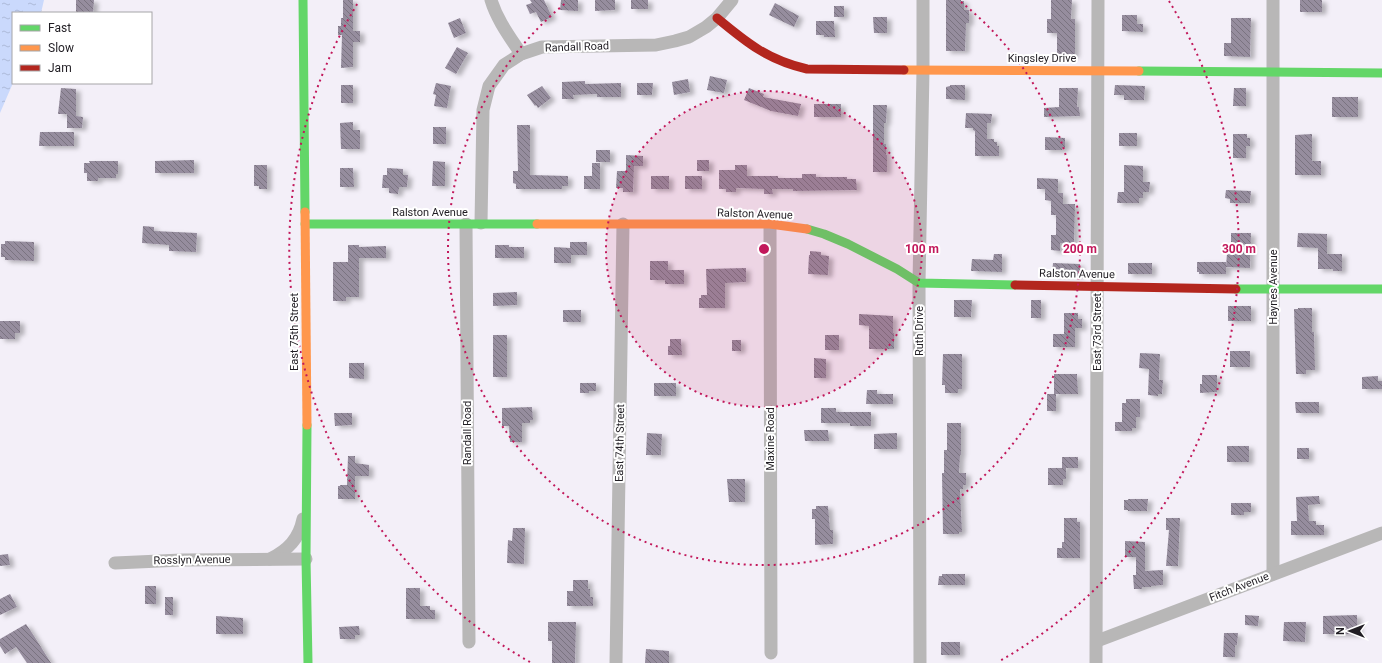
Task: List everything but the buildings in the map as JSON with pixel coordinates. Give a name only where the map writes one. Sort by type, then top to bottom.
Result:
[{"type":"street","name":"East 75th Street","points":[[303,0],[306,559],[308,663]]},
{"type":"street","points":[[491,0],[507,34],[521,54]]},
{"type":"street","name":"Randall Road","points":[[481,223],[484,100],[492,81],[504,65],[521,54],[533,49],[545,47],[661,44],[675,42],[702,30],[717,18],[732,0]]},
{"type":"street","name":"Ruth Drive","points":[[920,663],[919,283],[923,0]]},
{"type":"street","name":"East 73rd Street","points":[[1096,663],[1098,0]]},
{"type":"street","name":"Haynes Avenue","points":[[1273,0],[1273,574]]},
{"type":"street","name":"Kingsley Drive","points":[[717,18],[760,51],[778,61],[792,66],[817,69],[1382,73]]},
{"type":"street","name":"Ralston Avenue","points":[[305,224],[770,224],[799,227],[842,240],[905,273],[919,283],[1273,290],[1382,289]]},
{"type":"street","name":"Randall Road","points":[[466,224],[469,642]]},
{"type":"street","name":"East 74th Street","points":[[616,663],[623,224]]},
{"type":"street","name":"Maxine Road","points":[[770,224],[771,653]]},
{"type":"street","points":[[268,560],[280,554],[292,544],[302,524],[306,504]]},
{"type":"street","name":"Fitch Avenue","points":[[1097,641],[1382,533]]},
{"type":"street","name":"Rosslyn Avenue","points":[[115,562],[306,559]]},
{"type":"water","points":[[0,0],[44,0],[41,12],[12,12],[13,84],[0,113]]},
{"type":"traffic: fast","points":[[303,0],[305,212]]},
{"type":"traffic: fast","points":[[1139,71],[1382,73]]},
{"type":"traffic: fast","points":[[305,224],[537,224]]},
{"type":"traffic: fast","points":[[807,229],[848,244],[897,269],[919,283],[1015,285]]},
{"type":"traffic: fast","points":[[1236,289],[1382,289]]},
{"type":"traffic: fast","points":[[307,425],[306,559],[308,663]]},
{"type":"traffic: slow","points":[[904,70],[1139,71]]},
{"type":"traffic: slow","points":[[305,212],[307,425]]},
{"type":"traffic: slow","points":[[537,224],[770,224],[807,229]]},
{"type":"traffic: jam","points":[[717,18],[748,43],[769,56],[807,69],[904,70]]},
{"type":"traffic: jam","points":[[1015,285],[1236,289]]}]
